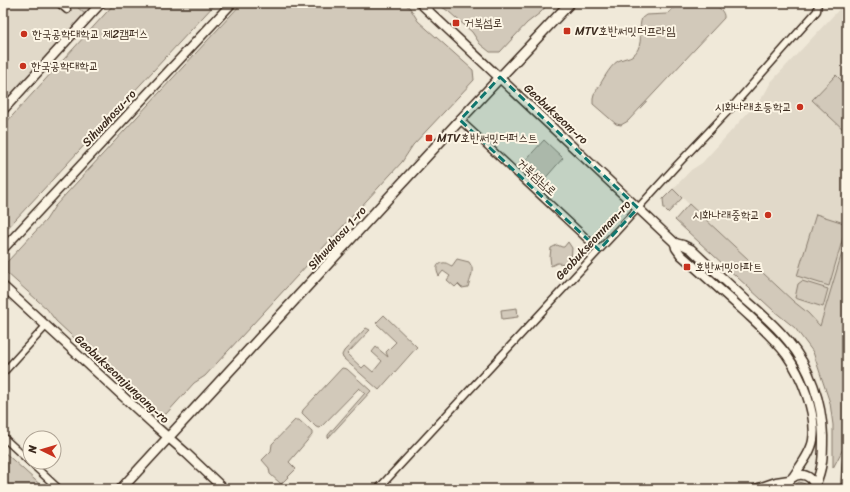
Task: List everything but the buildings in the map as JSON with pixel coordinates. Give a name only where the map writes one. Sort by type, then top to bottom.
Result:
[{"type":"main road","name":"Sihwahosu 1-ro","points":[[121,489],[460,120],[570,3]]},
{"type":"street","points":[[59,3],[67,10]]},
{"type":"street","points":[[4,108],[101,3]]},
{"type":"street","name":"Sihwahosu-ro","points":[[3,249],[232,3]]},
{"type":"street","name":"Geobukseom-ro","points":[[420,3],[675,243]]},
{"type":"street","name":"Geobukseomnam-ro","points":[[378,489],[732,107],[817,11],[818,3]]},
{"type":"street","name":"거북섬남로","points":[[460,120],[599,250]]},
{"type":"street","points":[[786,489],[791,478],[809,451],[813,440],[811,409],[797,373],[786,354],[772,338],[681,255],[676,248],[675,243],[683,244],[691,249],[779,330],[796,351],[805,366],[812,381],[821,410],[823,430],[822,466],[817,488]]},
{"type":"street","name":"Geobukseomjungang-ro","points":[[3,286],[224,489]]},
{"type":"street","points":[[3,373],[46,326]]},
{"type":"street","points":[[3,437],[59,489]]},
{"type":"street","points":[[776,482],[789,475],[799,467]]},
{"type":"street","points":[[756,489],[797,475],[810,478],[817,488]]},
{"type":"highlighted area","points":[[500,77],[638,208],[599,250],[460,120]]},
{"type":"shaded area","name":"한국공학대학교","points":[[3,3],[73,3],[88,17],[3,110]]},
{"type":"shaded area","points":[[73,3],[101,3],[88,17]]},
{"type":"shaded area","points":[[115,3],[216,3],[3,233],[3,126]]},
{"type":"shaded area","points":[[242,3],[404,3],[410,8],[418,21],[473,70],[474,80],[413,145],[402,162],[205,376],[194,383],[166,414],[157,415],[56,321],[47,309],[7,273],[7,262],[46,220],[55,206]]},
{"type":"shaded area","points":[[436,3],[549,3],[540,13],[527,23],[500,52],[490,52],[480,44],[472,32],[448,11]]},
{"type":"shaded area","points":[[679,3],[714,3],[722,12],[724,18],[628,121],[621,125],[616,124],[593,104],[594,94],[608,72],[618,61],[632,56],[636,52],[640,41],[640,26],[642,18],[646,15],[667,14]]},
{"type":"shaded area","points":[[844,4],[847,6],[847,236],[820,326],[808,313],[793,301],[673,189],[691,170],[702,163],[764,95],[771,82]]},
{"type":"shaded area","points":[[836,75],[847,86],[847,129],[845,131],[812,100]]},
{"type":"shaded area","points":[[544,140],[563,158],[542,182],[522,164]]},
{"type":"shaded area","points":[[673,189],[682,198],[668,213],[664,209],[663,199]]},
{"type":"shaded area","points":[[689,204],[793,301],[808,313],[820,326],[847,236],[847,429],[844,447],[833,468],[833,425],[830,403],[813,352],[795,328],[774,311],[675,220]]},
{"type":"shaded area","points":[[816,214],[847,224],[829,286],[797,276]]},
{"type":"shaded area","points":[[568,242],[572,248],[571,261],[567,264],[557,263],[551,266],[551,248],[557,245],[564,247]]},
{"type":"shaded area","points":[[457,259],[469,262],[472,267],[472,275],[468,287],[462,288],[458,284],[455,287],[447,280],[450,276],[443,271],[439,276],[438,274],[437,266],[440,263],[445,263],[452,266]]},
{"type":"shaded area","points":[[802,281],[828,289],[823,307],[795,298],[798,284]]},
{"type":"shaded area","points":[[517,308],[518,317],[502,319],[501,310]]},
{"type":"shaded area","points":[[384,315],[417,347],[379,390],[343,358],[342,355],[366,328],[370,330],[347,354],[362,368],[365,365],[373,372],[382,361],[372,352],[376,347],[388,357],[386,352],[396,342],[376,323]]},
{"type":"shaded area","points":[[342,368],[347,369],[371,391],[328,438],[328,435],[365,393],[359,388],[320,428],[316,427],[302,413],[303,410]]},
{"type":"shaded area","points":[[295,420],[299,420],[312,432],[312,435],[289,462],[296,469],[281,484],[270,474],[269,468],[262,460],[271,451],[272,444]]},
{"type":"shaded area","points":[[847,429],[847,489],[840,489],[842,463]]},
{"type":"shaded area","points":[[3,451],[22,468],[22,470],[24,470],[45,489],[3,489]]},
{"type":"shaded area","points":[[799,482],[805,484],[807,489],[794,489],[795,485]]},
{"type":"place","name":"거북섬로","points":[[456,23]]},
{"type":"place","name":"MTV호반써밋더프라임","points":[[567,31]]},
{"type":"place","name":"한국공학대학교 제2캠퍼스","points":[[24,34]]},
{"type":"place","name":"한국공학대학교","points":[[23,66]]},
{"type":"place","name":"시화나래초등학교","points":[[800,107]]},
{"type":"place","name":"MTV호반써밋더퍼스트","points":[[429,138]]},
{"type":"place","name":"시화나래중학교","points":[[768,215]]},
{"type":"place","name":"호반써밋아파트","points":[[687,267]]}]
